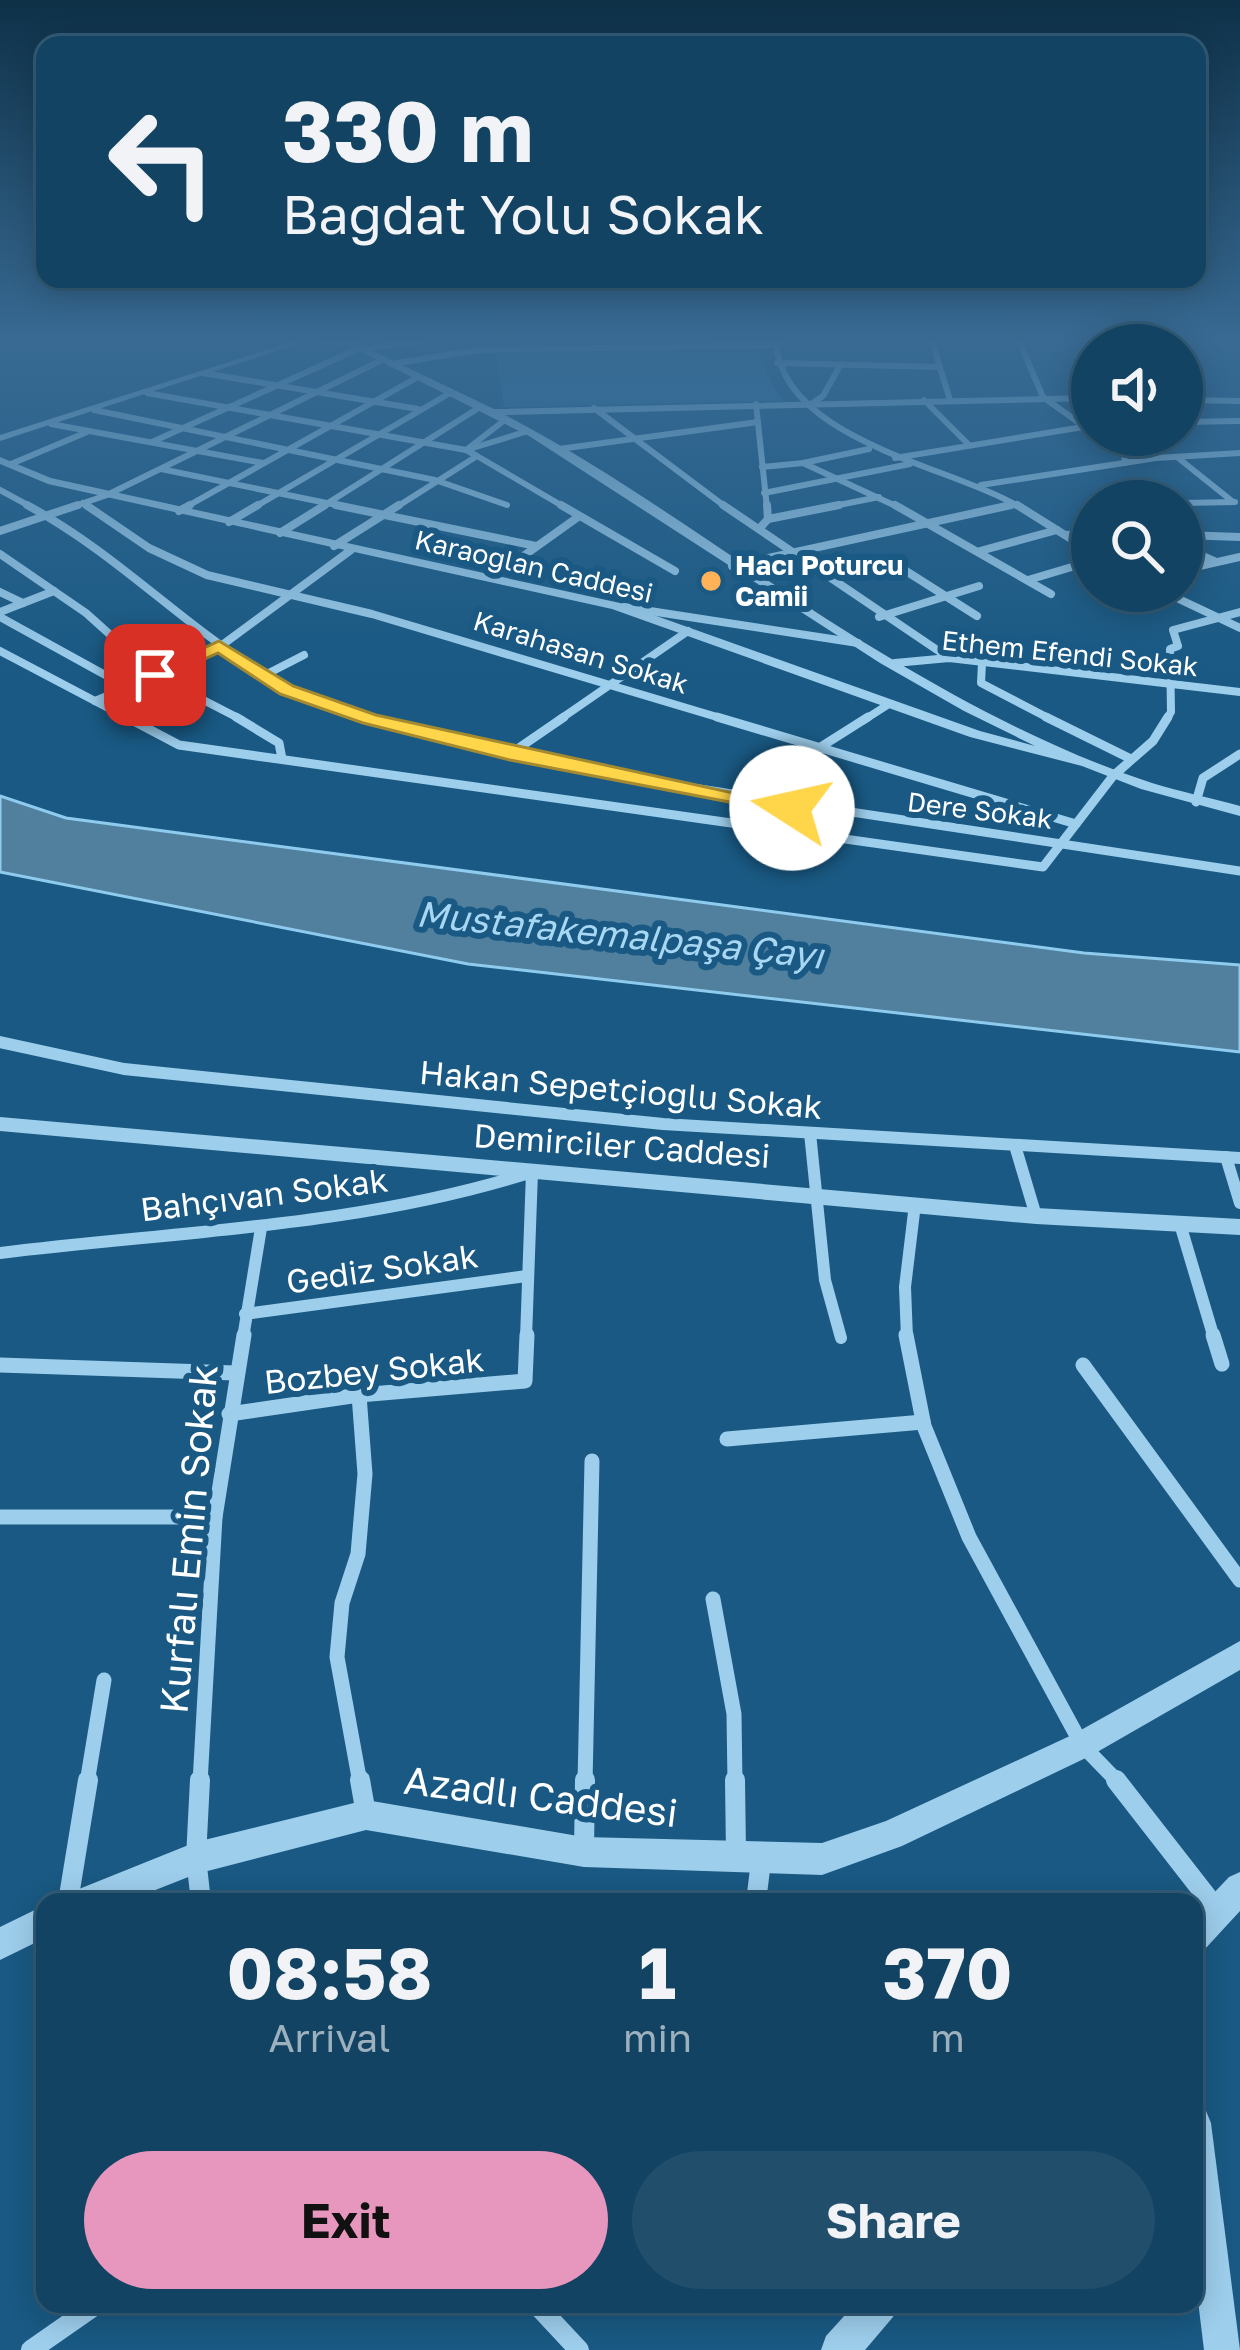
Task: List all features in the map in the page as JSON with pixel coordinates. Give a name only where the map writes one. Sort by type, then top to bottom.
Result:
[{"type":"street","points":[[5,462],[35,451]]},
{"type":"street","points":[[2,529],[106,494],[196,451],[264,463]]},
{"type":"street","points":[[179,511],[285,451]]},
{"type":"street","points":[[295,451],[435,480],[507,505]]},
{"type":"street","points":[[229,522],[352,451]]},
{"type":"street","points":[[280,533],[415,451]]},
{"type":"street","points":[[467,451],[675,571]]},
{"type":"street","points":[[561,451],[731,566],[858,643],[1078,763],[1196,802],[1240,811]]},
{"type":"street","points":[[652,451],[788,556],[949,658]]},
{"type":"street","points":[[760,451],[768,519]]},
{"type":"street","points":[[761,467],[862,451]]},
{"type":"street","points":[[874,451],[1015,504],[1071,540]]},
{"type":"street","points":[[894,458],[936,451]]},
{"type":"street","points":[[974,486],[1156,458],[1240,453]]},
{"type":"street","points":[[334,546],[477,456]]},
{"type":"street","points":[[1125,456],[1126,463]]},
{"type":"street","points":[[1145,456],[1156,458]]},
{"type":"street","points":[[1177,457],[1236,502]]},
{"type":"street","points":[[5,462],[49,481],[106,494]]},
{"type":"street","points":[[802,463],[936,524],[1051,594]]},
{"type":"street","points":[[764,493],[911,464]]},
{"type":"street","points":[[159,469],[536,546]]},
{"type":"street","name":"Dere Sokak","points":[[0,490],[51,514],[219,646],[326,706],[510,754],[758,803],[1065,842],[1240,872]]},
{"type":"street","name":"Karaoğlan Caddesi","points":[[106,494],[616,606],[889,704],[1078,763]]},
{"type":"street","points":[[758,529],[768,519],[879,496]]},
{"type":"street","points":[[1203,502],[1236,502]]},
{"type":"street","name":"Karahasan Sokak","points":[[83,503],[176,562],[286,596],[371,614],[1076,824]]},
{"type":"street","points":[[731,566],[1015,504]]},
{"type":"street","points":[[494,577],[578,517]]},
{"type":"street","points":[[980,551],[1071,533]]},
{"type":"street","points":[[1203,534],[1240,536]]},
{"type":"street","points":[[95,701],[219,646],[351,550]]},
{"type":"street","points":[[0,554],[155,675],[279,742],[282,759]]},
{"type":"street","points":[[1203,557],[1214,561]]},
{"type":"street","points":[[1203,564],[1240,557]]},
{"type":"street","points":[[1028,580],[1071,564]]},
{"type":"street","points":[[906,571],[977,616]]},
{"type":"street","points":[[880,617],[979,586]]},
{"type":"street","points":[[0,592],[23,604]]},
{"type":"street","points":[[0,615],[54,592]]},
{"type":"street","points":[[616,606],[858,643]]},
{"type":"street","points":[[1203,611],[1240,628]]},
{"type":"street","points":[[0,651],[179,745],[1043,867],[1113,776],[1153,741],[1171,712],[1170,649],[1178,646],[1173,630],[1240,612]]},
{"type":"street","points":[[0,615],[127,687]]},
{"type":"street","points":[[510,754],[688,631]]},
{"type":"street","points":[[265,675],[304,655]]},
{"type":"street","name":"Ethem Efendi Sokak","points":[[895,663],[949,658],[1240,692]]},
{"type":"street","points":[[982,663],[981,683],[989,689],[1131,759]]},
{"type":"street","points":[[740,825],[819,748],[889,704]]},
{"type":"street","points":[[1196,802],[1203,778],[1240,754]]},
{"type":"street","name":"Hakan Sepetçioğlu Sokak","points":[[0,1042],[124,1069],[663,1124],[1016,1149],[1233,1158]]},
{"type":"street","name":"Demirciler Caddesi","points":[[0,1124],[1036,1216],[1240,1227]]},
{"type":"street","points":[[810,1133],[825,1280],[842,1339]]},
{"type":"street","points":[[1016,1149],[1036,1216]]},
{"type":"street","points":[[1233,1158],[1240,1202]]},
{"type":"street","points":[[527,1276],[532,1172]]},
{"type":"street","name":"Bahçıvan Sokak","points":[[0,1253],[261,1228],[485,1190],[532,1172]]},
{"type":"street","points":[[915,1204],[904,1314],[923,1422],[972,1542],[1082,1745],[1229,1899],[1203,1928]]},
{"type":"street","points":[[1180,1224],[1222,1364]]},
{"type":"street","name":"Kurfalı Emin Sokak","points":[[200,1893],[196,1858],[215,1517],[261,1228]]},
{"type":"street","name":"Gediz Sokak","points":[[244,1314],[527,1276]]},
{"type":"street","name":"Bozbey Sokak","points":[[229,1414],[359,1395],[525,1381],[527,1276]]},
{"type":"street","points":[[0,1365],[235,1373]]},
{"type":"street","points":[[1084,1366],[1240,1580]]},
{"type":"street","points":[[359,1395],[365,1474],[358,1554],[342,1604],[337,1658],[367,1815]]},
{"type":"street","points":[[727,1439],[923,1422]]},
{"type":"street","points":[[584,1852],[592,1461]]},
{"type":"street","points":[[0,1516],[215,1517]]},
{"type":"street","points":[[713,1599],[734,1714],[754,1893]]},
{"type":"street","name":"Azadlı Caddesi","points":[[108,1893],[196,1858],[367,1815],[584,1852],[748,1860],[822,1858],[891,1835],[1082,1745],[1240,1655]]},
{"type":"street","points":[[69,1893],[104,1680]]},
{"type":"street","points":[[0,1944],[36,1926]]},
{"type":"street","points":[[1203,2193],[1223,2350]]},
{"type":"street","points":[[32,2350],[84,2313]]},
{"type":"street","points":[[544,2313],[579,2350]]},
{"type":"street","points":[[840,2350],[872,2313]]},
{"type":"water","name":"Mustafakemalpaşa Çayı","points":[[0,796],[66,818],[1084,953],[1240,965],[1240,1052],[468,964],[0,872]]},
{"type":"place","name":"Hacı Poturcu Camii","points":[[711,581]]},
{"type":"route","points":[[155,675],[219,646],[286,690],[369,719],[510,754],[792,808]]}]
